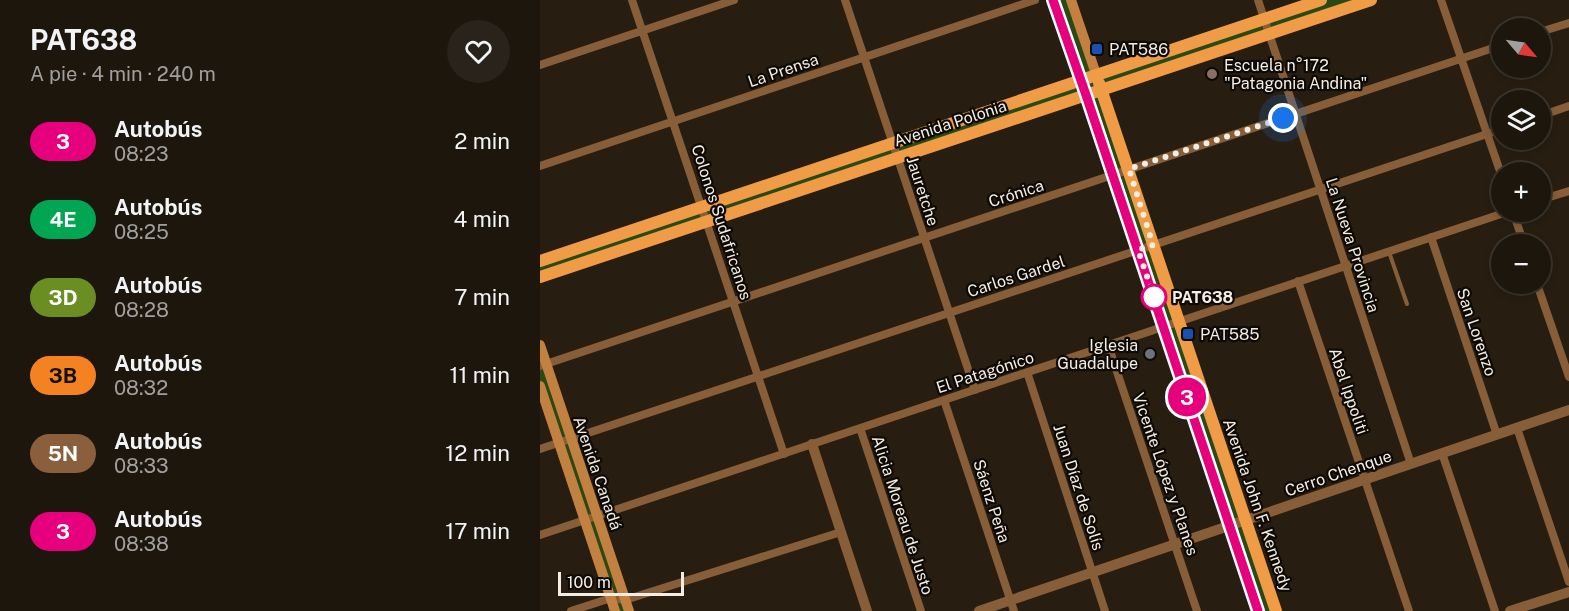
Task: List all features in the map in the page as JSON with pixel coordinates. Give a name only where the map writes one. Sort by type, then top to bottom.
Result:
[{"type":"main road","name":"Avenida John F. Kennedy","points":[[1053,0],[1258,611]]},
{"type":"main road","name":"Avenida John F. Kennedy","points":[[1071,0],[1276,611]]},
{"type":"main road","name":"Avenida Polonia","points":[[540,261],[1321,0]]},
{"type":"main road","name":"Avenida Polonia","points":[[540,277],[1371,0]]},
{"type":"main road","name":"Avenida Canadá","points":[[540,345],[543,365],[585,520],[615,611]]},
{"type":"main road","name":"Avenida Canadá","points":[[540,386],[597,516],[628,611]]},
{"type":"street","name":"Colonos Sudafricanos","points":[[632,0],[784,454]]},
{"type":"street","points":[[540,65],[734,0]]},
{"type":"street","name":"Jauretche","points":[[845,0],[975,390]]},
{"type":"street","name":"La Prensa","points":[[540,166],[1035,0]]},
{"type":"street","points":[[1258,0],[1264,19]]},
{"type":"street","points":[[1442,0],[1497,162]]},
{"type":"street","name":"La Nueva Provincia","points":[[1264,19],[1411,464]]},
{"type":"street","points":[[1551,28],[1569,22]]},
{"type":"street","name":"Crónica","points":[[543,365],[1491,48]]},
{"type":"street","points":[[1551,112],[1569,106]]},
{"type":"street","name":"Carlos Gardel","points":[[540,449],[1491,133]]},
{"type":"street","points":[[1551,197],[1569,191]]},
{"type":"street","name":"El Patagónico","points":[[540,535],[1491,217]]},
{"type":"street","name":"San Lorenzo","points":[[1431,237],[1497,435]]},
{"type":"street","name":"Abel Ippoliti","points":[[1298,281],[1409,611]]},
{"type":"street","points":[[1541,294],[1569,377]]},
{"type":"street","name":"Vicente López y Planes","points":[[1108,345],[1197,611]]},
{"type":"street","name":"Juan Díaz de Solís","points":[[1027,372],[1105,611]]},
{"type":"street","name":"Sáenz Peña","points":[[944,400],[1012,606]]},
{"type":"street","name":"Cerro Chenque","points":[[980,611],[1012,606],[1093,573],[1175,544],[1569,410]]},
{"type":"street","name":"Alicia Moreau de Justo","points":[[860,428],[921,611]]},
{"type":"street","points":[[1517,428],[1569,582]]},
{"type":"street","points":[[812,444],[867,611]]},
{"type":"street","points":[[1442,453],[1495,611]]},
{"type":"street","points":[[571,611],[611,598],[625,600],[841,532]]},
{"type":"street","points":[[1510,611],[1569,592]]},
{"type":"lane","points":[[1389,251],[1407,304]]},
{"type":"green space","points":[[1053,0],[1071,0],[1096,74],[1321,0],[1371,0],[1102,90],[1276,611],[1258,611],[1086,95],[540,277],[540,261],[1080,80]]},
{"type":"green space","points":[[540,345],[629,611],[615,611],[540,386]]},
{"type":"bus line","name":"3","points":[[1053,0],[1258,611]]},
{"type":"place","name":"PAT586","points":[[1097,49]]},
{"type":"place","name":"Escuela n°172 \"Patagonia Andina\"","points":[[1212,74]]},
{"type":"place","name":"PAT638","points":[[1154,297]]},
{"type":"place","name":"PAT585","points":[[1188,334]]},
{"type":"place","name":"Iglesia Guadalupe","points":[[1150,354]]},
{"type":"route","points":[[1154,297],[1138,250],[1153,245],[1129,169],[1283,118]]}]
